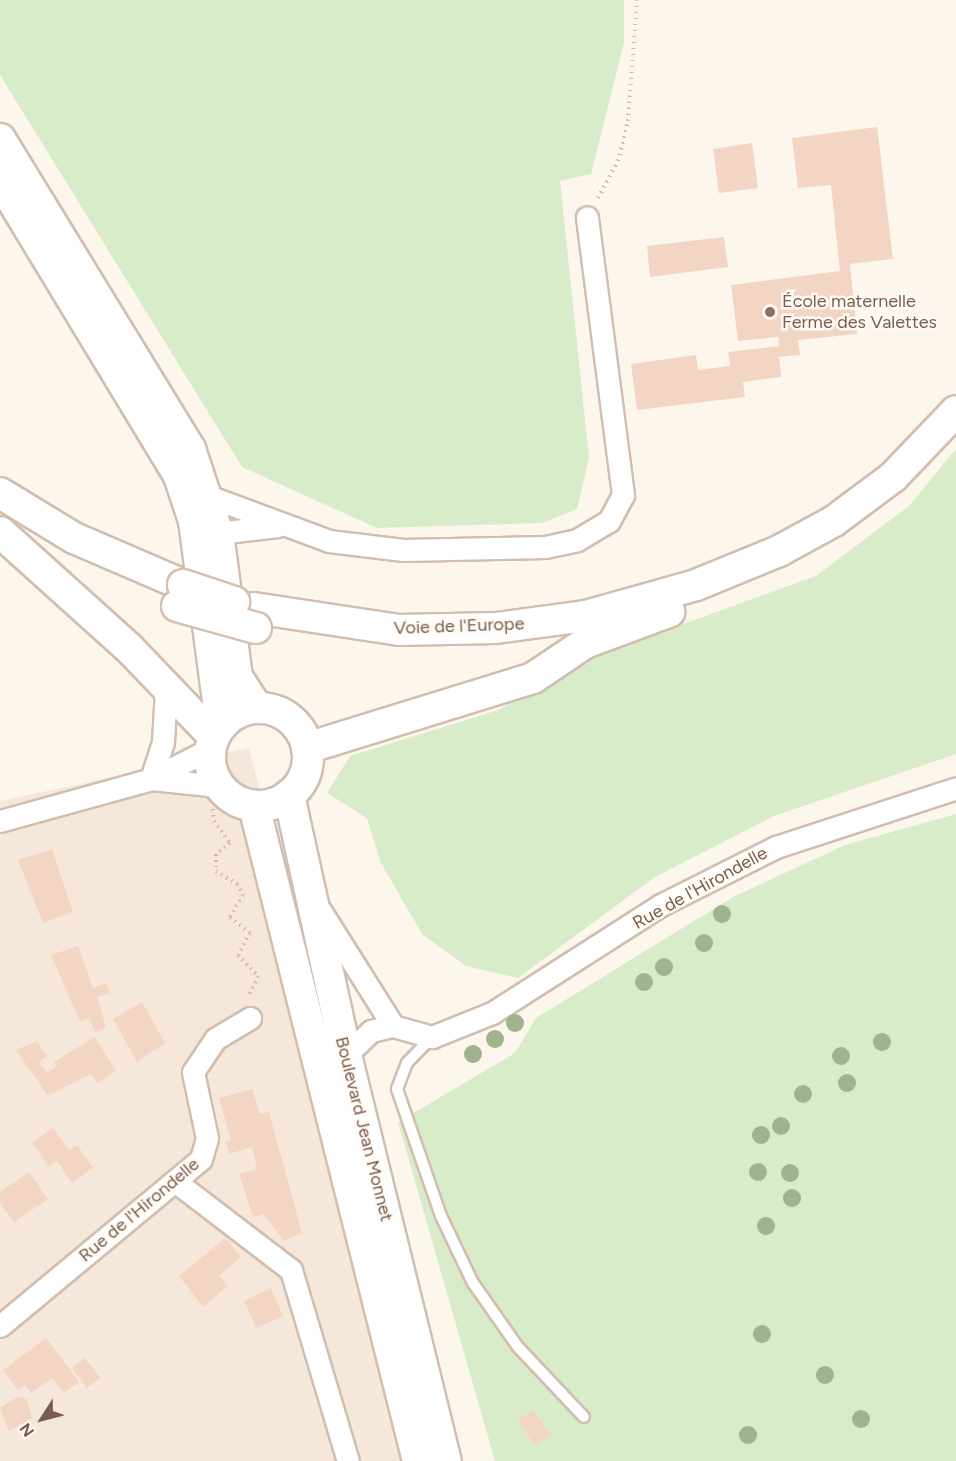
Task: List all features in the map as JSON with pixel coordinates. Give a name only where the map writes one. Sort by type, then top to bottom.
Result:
[{"type":"main road","points":[[0,139],[184,440],[203,513],[237,677],[257,708],[295,723],[307,748],[303,780],[289,795],[254,806],[216,797],[203,513],[0,180]]},
{"type":"main road","name":"Voie de l'Europe","points":[[255,618],[399,630],[496,628],[586,616],[685,588],[779,551],[834,521],[893,477],[956,411]]},
{"type":"main road","name":"Voie de l'Europe","points":[[0,514],[85,565],[180,596],[364,648],[485,647],[574,636],[669,612],[773,574],[839,539],[956,439]]},
{"type":"main road","name":"Voie de l'Europe","points":[[0,493],[74,538],[180,596]]},
{"type":"main road","points":[[0,532],[215,737]]},
{"type":"main road","points":[[307,748],[533,678],[585,643],[669,612]]},
{"type":"main road","points":[[215,737],[257,708]]},
{"type":"main road","name":"Boulevard Jean Monnet","points":[[289,795],[308,891],[346,1055],[447,1461]]},
{"type":"main road","points":[[254,806],[418,1461]]},
{"type":"street","points":[[203,513],[282,525],[329,541],[403,550],[545,547],[577,540],[609,521],[623,495],[587,217]]},
{"type":"street","points":[[203,513],[282,525]]},
{"type":"street","points":[[151,779],[163,742],[166,688]]},
{"type":"street","points":[[0,821],[151,779],[215,737]]},
{"type":"street","points":[[151,779],[216,797]]},
{"type":"street","name":"Rue de l'Hirondelle","points":[[432,1037],[492,1013],[661,905],[776,847],[956,788]]},
{"type":"street","points":[[308,891],[393,1026]]},
{"type":"street","name":"Rue de l'Hirondelle","points":[[0,1326],[201,1160],[207,1138],[193,1072],[215,1039],[250,1017]]},
{"type":"street","points":[[346,1055],[371,1031],[393,1026],[432,1037]]},
{"type":"street","points":[[176,1182],[291,1270],[348,1461]]},
{"type":"lane","points":[[432,1037],[407,1063],[397,1089],[441,1216],[473,1283],[518,1347],[584,1417]]},
{"type":"path","points":[[587,217],[618,161],[628,121],[637,0]]},
{"type":"path","points":[[216,797],[214,821],[230,843],[216,854],[216,871],[237,884],[243,895],[230,917],[250,933],[238,955],[258,976],[248,997],[250,1017]]},
{"type":"shaded area","points":[[249,748],[429,1461],[0,1461],[0,801]]},
{"type":"green space","points":[[0,0],[624,0],[624,43],[591,174],[560,181],[589,458],[577,509],[542,523],[377,528],[242,467],[0,75]]},
{"type":"green space","points":[[956,449],[956,754],[774,816],[655,877],[518,978],[466,966],[422,934],[381,863],[367,818],[327,793],[350,756],[498,710],[590,658],[816,576],[909,506]]},
{"type":"green space","points":[[956,814],[956,1461],[495,1461],[398,1122],[515,1053],[536,1018],[733,897],[845,845]]},
{"type":"building","points":[[877,127],[893,259],[850,264],[857,334],[798,340],[800,355],[779,357],[781,377],[743,382],[745,397],[637,410],[631,364],[696,355],[698,370],[730,366],[728,352],[779,346],[778,337],[738,341],[731,285],[840,271],[831,185],[798,188],[792,138]]},
{"type":"building","points":[[752,143],[758,188],[719,193],[713,149]]},
{"type":"building","points":[[724,237],[728,267],[650,277],[647,246]]},
{"type":"building","points":[[52,849],[73,912],[43,923],[18,860]]},
{"type":"building","points":[[78,946],[93,988],[106,983],[110,993],[97,997],[106,1027],[96,1033],[89,1018],[80,1022],[51,955]]},
{"type":"building","points":[[142,1002],[165,1043],[137,1062],[113,1019]]},
{"type":"building","points":[[95,1037],[116,1071],[97,1083],[91,1074],[48,1096],[16,1050],[37,1041],[47,1056],[39,1062],[47,1073],[57,1066],[54,1062]]},
{"type":"building","points":[[252,1089],[260,1114],[269,1112],[302,1233],[284,1241],[263,1214],[253,1217],[239,1174],[257,1169],[252,1147],[229,1154],[226,1142],[231,1140],[219,1098]]},
{"type":"building","points":[[53,1128],[69,1150],[77,1145],[93,1168],[72,1183],[57,1161],[49,1167],[32,1142]]},
{"type":"building","points":[[29,1172],[48,1199],[14,1222],[0,1203],[0,1192]]},
{"type":"building","points":[[225,1238],[241,1257],[219,1276],[228,1286],[203,1307],[179,1276]]},
{"type":"building","points":[[271,1288],[283,1316],[256,1328],[244,1301]]},
{"type":"building","points":[[46,1338],[79,1382],[64,1393],[52,1378],[31,1393],[25,1385],[18,1390],[3,1370]]},
{"type":"building","points":[[85,1358],[100,1378],[87,1388],[72,1368]]},
{"type":"building","points":[[17,1397],[27,1399],[32,1418],[9,1431],[0,1408]]},
{"type":"building","points":[[533,1410],[551,1435],[535,1446],[518,1420]]},
{"type":"place","name":"École maternelle Ferme des Valettes","points":[[770,312]]}]
